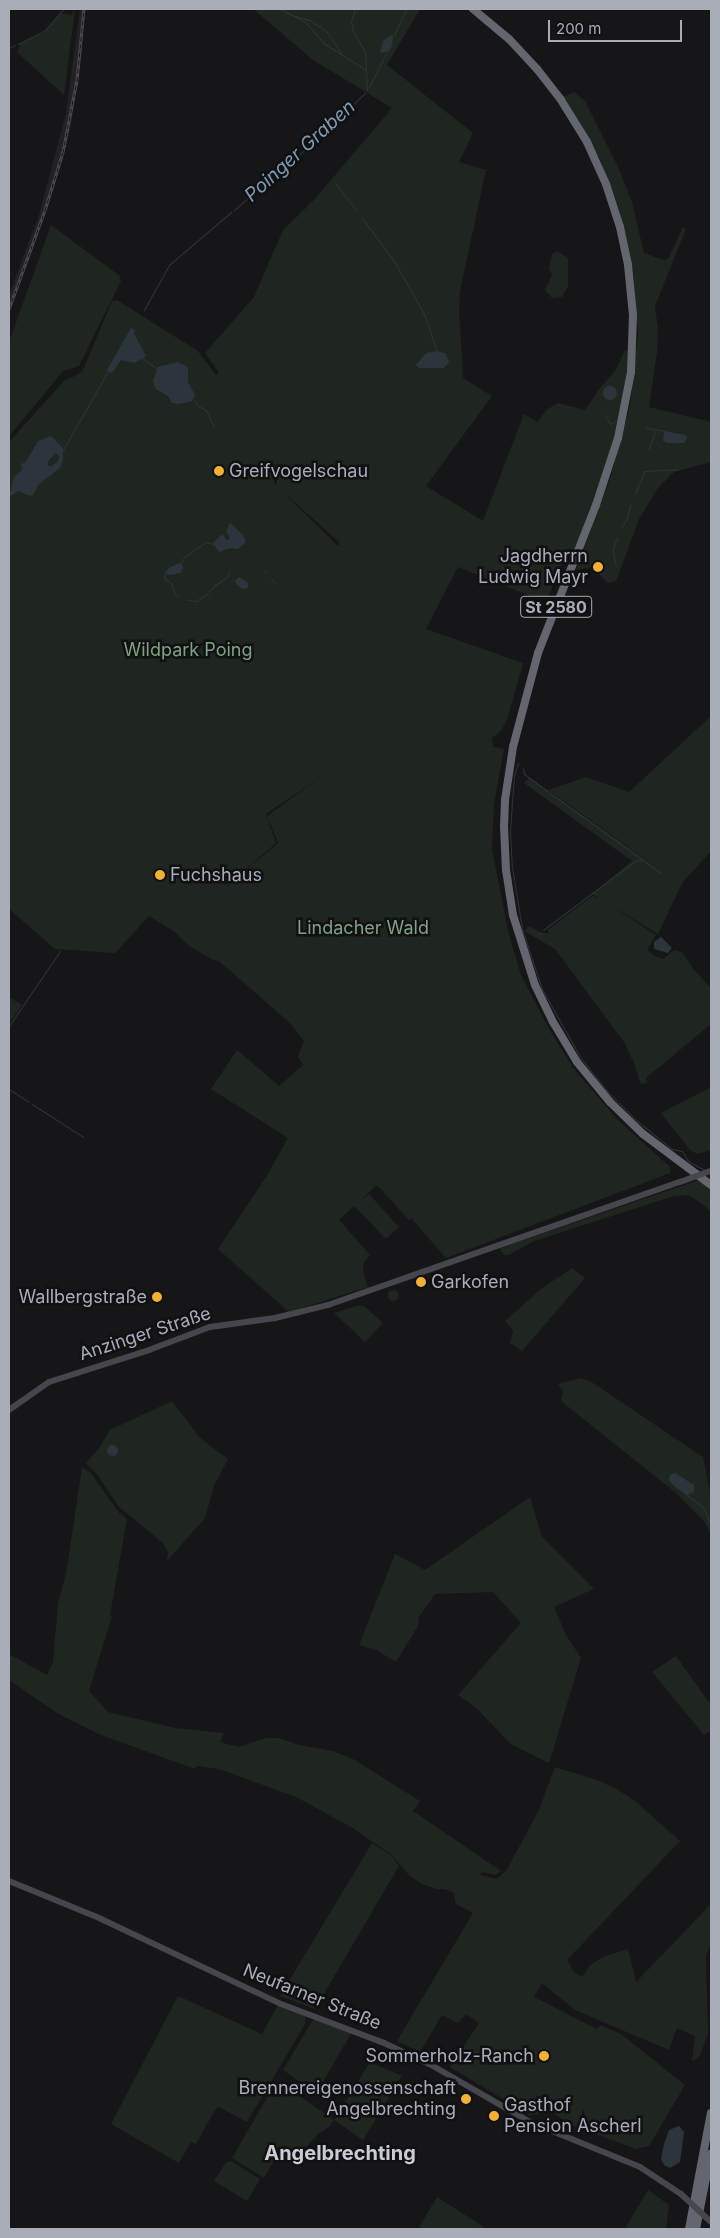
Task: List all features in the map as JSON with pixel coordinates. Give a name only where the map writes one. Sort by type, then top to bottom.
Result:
[{"type":"highway","name":"St 2580","points":[[473,9],[509,39],[537,69],[561,100],[587,142],[606,184],[622,235],[630,280],[632,315],[631,372],[618,438],[596,505],[538,653],[513,747],[505,800],[504,833],[506,870],[513,916],[535,985],[553,1022],[577,1062],[610,1102],[643,1134],[711,1185]]},
{"type":"highway","points":[[689,2229],[711,2113]]},
{"type":"highway","points":[[696,2229],[711,2153]]},
{"type":"street","name":"Anzinger Straße","points":[[9,1410],[50,1382],[149,1350],[210,1326],[275,1318],[328,1305],[711,1171]]},
{"type":"street","name":"Neufarner Straße","points":[[9,1881],[99,1918],[280,2004],[384,2043],[433,2066],[530,2122],[640,2167],[680,2193],[711,2222]]},
{"type":"shaded area","points":[[80,9],[85,9],[81,60],[70,130],[48,207],[9,314],[9,295],[39,215],[66,113]]},
{"type":"shaded area","points":[[391,35],[393,36],[392,46],[388,52],[382,53],[380,51],[383,41]]},
{"type":"shaded area","points":[[131,328],[135,330],[134,333],[146,356],[134,363],[121,360],[113,372],[110,373],[107,370]]},
{"type":"shaded area","points":[[437,351],[446,354],[449,362],[444,368],[419,368],[416,365],[426,353]]},
{"type":"shaded area","points":[[178,362],[188,367],[188,382],[195,395],[192,401],[179,404],[172,403],[168,396],[156,389],[153,381],[158,367]]},
{"type":"shaded area","points":[[610,386],[615,388],[617,393],[615,398],[610,400],[605,398],[603,393],[605,388]]},
{"type":"shaded area","points":[[664,431],[685,435],[687,438],[684,443],[667,443],[663,441]]},
{"type":"shaded area","points":[[51,436],[63,448],[63,460],[60,468],[38,485],[34,494],[30,496],[18,491],[9,497],[14,477],[22,470],[21,464],[26,462],[38,441]],"holes":[[[56,453],[59,456],[58,461],[52,466],[48,466],[48,461]]]},
{"type":"shaded area","points":[[230,523],[243,535],[246,542],[238,549],[230,548],[219,552],[213,543],[222,534],[227,540],[230,539],[226,531]]},
{"type":"shaded area","points":[[181,562],[183,567],[181,573],[169,575],[165,573],[169,568]]},
{"type":"shaded area","points":[[239,577],[248,583],[248,588],[243,589],[237,585],[235,581]]},
{"type":"shaded area","points":[[661,937],[672,948],[668,953],[654,949],[654,942]]},
{"type":"shaded area","points":[[112,1444],[118,1450],[112,1456],[106,1450]]},
{"type":"shaded area","points":[[675,1473],[694,1485],[694,1492],[687,1495],[674,1486],[669,1480],[670,1475]]},
{"type":"shaded area","points":[[679,2126],[684,2132],[680,2162],[670,2168],[664,2165],[661,2159],[664,2144],[669,2130]]},
{"type":"green space","points":[[253,9],[420,9],[387,65],[473,133],[459,162],[486,170],[460,291],[459,309],[463,378],[492,396],[426,486],[483,521],[524,414],[538,422],[546,410],[558,403],[585,410],[600,388],[615,371],[625,350],[629,353],[624,398],[612,448],[572,559],[566,554],[546,602],[458,567],[426,629],[523,663],[508,717],[501,731],[492,738],[493,747],[504,749],[494,804],[492,849],[508,931],[521,975],[549,1029],[573,1068],[618,1120],[670,1167],[670,1173],[446,1258],[411,1218],[409,1220],[377,1185],[361,1200],[369,1194],[399,1227],[386,1239],[354,1206],[339,1220],[370,1255],[363,1264],[368,1287],[289,1312],[218,1249],[266,1177],[288,1138],[211,1089],[237,1050],[279,1086],[303,1065],[298,1056],[304,1041],[290,1023],[219,961],[213,960],[189,946],[175,932],[149,916],[115,953],[55,949],[9,909],[9,442],[64,381],[83,370],[112,301],[117,300],[198,351],[216,375],[219,373],[205,353],[254,297],[283,230],[314,200],[392,108],[313,60]],"holes":[[[282,491],[339,542],[339,546],[338,546]],[[321,777],[267,816],[278,843],[226,887],[276,843],[266,814]]]},
{"type":"green space","points":[[75,10],[64,95],[17,52],[21,43],[45,32],[60,13],[71,15]]},
{"type":"green space","points":[[574,92],[585,101],[619,169],[632,202],[644,253],[663,260],[668,259],[683,227],[686,229],[655,306],[658,329],[657,353],[649,407],[711,422],[711,462],[674,472],[658,488],[639,519],[617,579],[614,582],[608,583],[591,567],[576,570],[611,476],[630,406],[638,334],[633,271],[619,209],[600,159],[563,97]]},
{"type":"green space","points":[[51,225],[120,276],[121,281],[79,366],[63,371],[9,436],[9,342]]},
{"type":"green space","points":[[557,251],[568,258],[568,286],[562,297],[552,298],[545,290],[552,275],[549,268],[552,254]]},
{"type":"green space","points":[[711,716],[711,851],[682,883],[658,934],[592,894],[632,861],[524,783],[529,778],[673,878],[548,790],[586,777],[629,792]]},
{"type":"green space","points":[[592,896],[601,899],[656,935],[647,950],[655,956],[663,959],[674,950],[682,952],[694,970],[711,988],[711,1024],[646,1078],[647,1083],[641,1084],[624,1042],[555,949],[524,931],[529,926],[541,933],[548,933],[548,930]]},
{"type":"green space","points":[[9,997],[22,1005],[9,1024]]},
{"type":"green space","points":[[711,1087],[711,1150],[697,1154],[690,1150],[661,1113]]},
{"type":"green space","points":[[699,1180],[711,1190],[711,1212],[700,1202],[688,1195],[674,1196],[534,1241],[509,1255],[504,1255],[501,1251],[500,1248]]},
{"type":"green space","points":[[572,1268],[585,1278],[522,1351],[510,1343],[513,1331],[505,1321],[541,1289]]},
{"type":"green space","points":[[393,1289],[399,1295],[393,1301],[387,1295]]},
{"type":"green space","points":[[356,1306],[364,1306],[383,1323],[365,1342],[334,1313]]},
{"type":"green space","points":[[581,1378],[590,1381],[703,1457],[711,1497],[711,1534],[705,1522],[676,1493],[561,1401],[563,1392],[558,1384]]},
{"type":"green space","points":[[172,1401],[200,1438],[228,1459],[214,1486],[205,1518],[167,1561],[168,1552],[163,1543],[119,1507],[96,1473],[86,1463],[99,1448],[110,1430]]},
{"type":"green space","points":[[82,1467],[91,1473],[119,1513],[127,1519],[110,1615],[112,1616],[89,1691],[108,1712],[175,1728],[224,1733],[220,1742],[239,1747],[266,1738],[279,1738],[299,1745],[333,1751],[353,1759],[420,1801],[413,1811],[501,1871],[495,1875],[483,1872],[478,1874],[496,1879],[506,1871],[538,1812],[555,1767],[597,1780],[617,1789],[635,1801],[680,1841],[567,1960],[574,1972],[582,1977],[590,1965],[605,1956],[628,1949],[636,1982],[711,1904],[711,1943],[706,1956],[708,2034],[699,2057],[692,2061],[695,2036],[677,2028],[669,2050],[575,2010],[542,1983],[534,1997],[597,2029],[600,2025],[621,2034],[685,2085],[649,2146],[636,2149],[569,2124],[552,2112],[530,2115],[450,2067],[479,2023],[466,2014],[458,2023],[442,2015],[420,2052],[397,2041],[473,1913],[456,1904],[454,1893],[420,1883],[409,1875],[392,1855],[351,1827],[296,1797],[219,1769],[197,1766],[195,1769],[101,1735],[57,1713],[9,1680],[9,1654],[47,1675],[53,1662],[58,1603],[66,1574]]},
{"type":"green space","points":[[530,1497],[542,1537],[594,1589],[554,1607],[566,1635],[581,1658],[549,1763],[511,1744],[474,1706],[458,1695],[521,1623],[493,1592],[435,1594],[419,1617],[418,1626],[396,1662],[376,1650],[359,1645],[395,1554],[425,1570]]},
{"type":"green space","points":[[676,1656],[711,1705],[711,1730],[704,1735],[652,1672]]},
{"type":"green space","points":[[372,1843],[392,1856],[399,1866],[315,2009],[280,1996]]},
{"type":"green space","points":[[178,1996],[262,2034],[278,2005],[306,2015],[305,2024],[247,2122],[219,2107],[215,2110],[196,2144],[191,2142],[179,2163],[111,2124]]},
{"type":"green space","points":[[317,2019],[352,2032],[316,2094],[283,2070],[312,2021]]},
{"type":"green space","points":[[370,2062],[402,2076],[363,2140],[334,2120]]},
{"type":"green space","points":[[277,2080],[334,2120],[300,2154],[283,2145],[264,2178],[232,2158]]},
{"type":"green space","points":[[231,2161],[260,2179],[247,2201],[214,2181],[226,2162]]},
{"type":"green space","points":[[648,2190],[669,2205],[666,2229],[625,2229]]},
{"type":"green space","points":[[437,2197],[487,2229],[418,2229]]},
{"type":"waterway","points":[[18,44],[45,30],[63,9]]},
{"type":"waterway","points":[[280,9],[305,22],[325,44],[366,70],[367,90]]},
{"type":"waterway","points":[[355,9],[351,21],[353,32],[365,51],[366,69]]},
{"type":"waterway","name":"Poinger Graben","points":[[394,35],[406,9]]},
{"type":"waterway","points":[[292,15],[310,20],[327,32],[343,56]]},
{"type":"waterway","points":[[9,48],[15,45]]},
{"type":"waterway","name":"Poinger Graben","points":[[369,87],[386,53]]},
{"type":"waterway","name":"Poinger Graben","points":[[234,210],[308,147],[365,93]]},
{"type":"waterway","points":[[335,183],[355,209]]},
{"type":"waterway","name":"Poinger Graben","points":[[144,310],[169,265],[231,212]]},
{"type":"waterway","points":[[362,218],[394,261],[424,314],[437,351]]},
{"type":"waterway","points":[[142,358],[157,369]]},
{"type":"waterway","name":"Poinger Graben","points":[[63,450],[108,371]]},
{"type":"waterway","points":[[194,399],[198,406],[206,410],[214,427]]},
{"type":"waterway","points":[[605,415],[610,424],[616,421]]},
{"type":"waterway","points":[[646,428],[664,431]]},
{"type":"waterway","points":[[649,449],[655,431]]},
{"type":"waterway","points":[[635,493],[645,471],[678,469]]},
{"type":"waterway","points":[[621,527],[626,520],[630,506]]},
{"type":"waterway","points":[[615,564],[613,549],[617,538]]},
{"type":"waterway","points":[[182,562],[184,557],[206,542],[213,544]]},
{"type":"waterway","points":[[187,600],[196,601],[204,596],[228,576],[229,571]]},
{"type":"waterway","points":[[165,573],[164,578],[172,584],[174,593],[179,597]]},
{"type":"waterway","points":[[271,579],[275,583]]},
{"type":"waterway","points":[[518,763],[514,775],[510,831],[512,867],[522,929],[542,989],[580,1057],[607,1091],[637,1121],[672,1149],[682,1151],[688,1161],[704,1170]]},
{"type":"waterway","points":[[523,768],[524,774],[661,873]]},
{"type":"waterway","points":[[543,930],[635,861],[642,860]]},
{"type":"waterway","points":[[538,934],[542,932]]},
{"type":"waterway","points":[[9,1026],[60,951]]},
{"type":"waterway","points":[[9,1089],[29,1102]]},
{"type":"waterway","points":[[32,1104],[83,1137]]},
{"type":"waterway","points":[[687,1495],[704,1508],[711,1526]]},
{"type":"railway","points":[[9,309],[45,210],[63,152],[77,80],[84,9]]},
{"type":"place","name":"Greifvogelschau","points":[[219,471]]},
{"type":"place","name":"Jagdherrn Ludwig Mayr","points":[[598,567]]},
{"type":"place","name":"Fuchshaus","points":[[160,875]]},
{"type":"place","name":"Garkofen","points":[[421,1282]]},
{"type":"place","name":"Wallbergstraße","points":[[157,1297]]},
{"type":"place","name":"Sommerholz-Ranch","points":[[544,2056]]},
{"type":"place","name":"Brennereigenossenschaft Angelbrechting","points":[[466,2099]]},
{"type":"place","name":"Gasthof Pension Ascherl","points":[[494,2116]]},
{"type":"district","name":"Angelbrechting","points":[[340,2153]]},
{"type":"park label","name":"Wildpark Poing","points":[[188,650]]},
{"type":"park label","name":"Lindacher Wald","points":[[363,928]]}]
